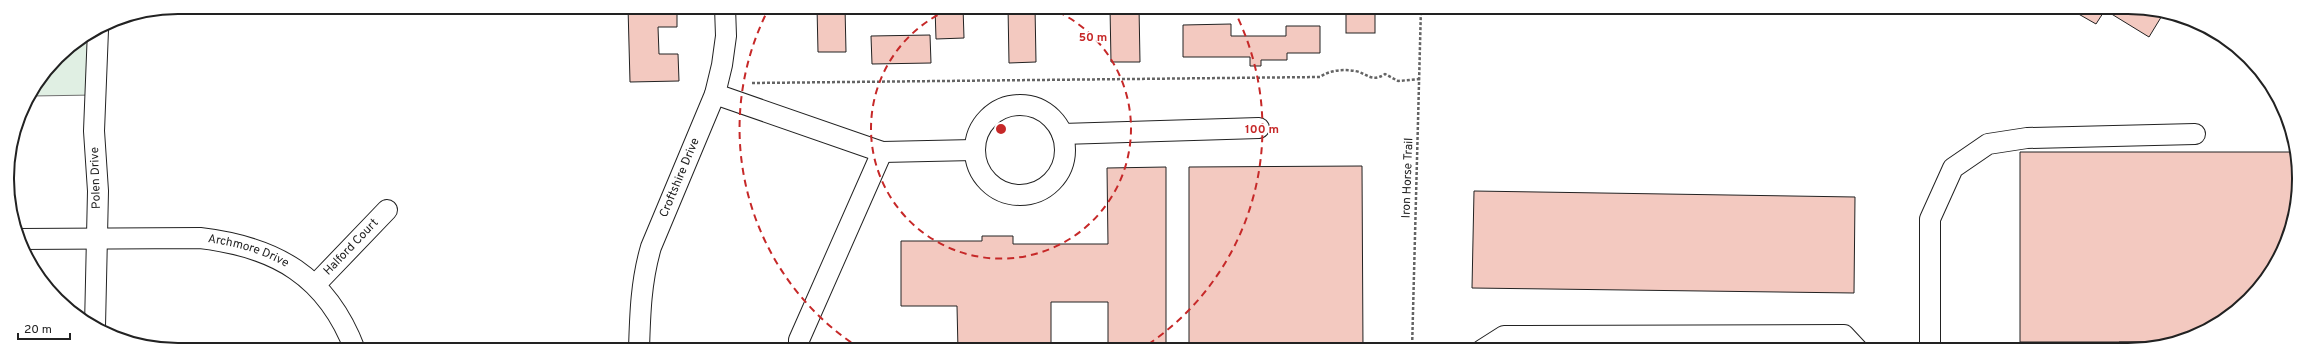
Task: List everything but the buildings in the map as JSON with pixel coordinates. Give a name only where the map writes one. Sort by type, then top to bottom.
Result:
[{"type":"street","name":"Croftshire Drive","points":[[640,343],[640,301],[651,247],[715,94],[726,36],[725,14]]},
{"type":"street","name":"Polen Drive","points":[[95,320],[98,191],[94,131],[98,35]]},
{"type":"street","points":[[715,94],[882,152],[974,150]]},
{"type":"street","points":[[1011,106],[1027,106],[1042,111],[1054,120],[1062,134],[1065,155],[1058,176],[1048,186],[1035,193],[1021,196],[1006,194],[993,187],[983,177],[976,164],[974,150],[977,134],[985,121],[997,111],[1011,106]]},
{"type":"street","points":[[1062,134],[1260,128]]},
{"type":"street","points":[[1930,343],[1930,219],[1953,168],[1988,144],[2026,138],[2195,134]]},
{"type":"street","points":[[799,343],[882,152]]},
{"type":"street","name":"Halford Court","points":[[316,284],[387,210]]},
{"type":"street","name":"Archmore Drive","points":[[26,239],[96,237],[200,238],[224,241],[249,247],[275,258],[316,284],[340,319],[352,343]]},
{"type":"street","points":[[1493,343],[1504,336],[1844,335],[1851,343]]},
{"type":"path","name":"Iron Horse Trail","points":[[1412,343],[1421,14]]},
{"type":"path","points":[[752,83],[1320,77],[1329,71],[1356,71],[1367,77],[1380,77],[1385,74],[1398,82],[1420,79]]},
{"type":"green space","points":[[98,35],[95,95],[36,96],[48,78],[62,62],[78,48]]}]
